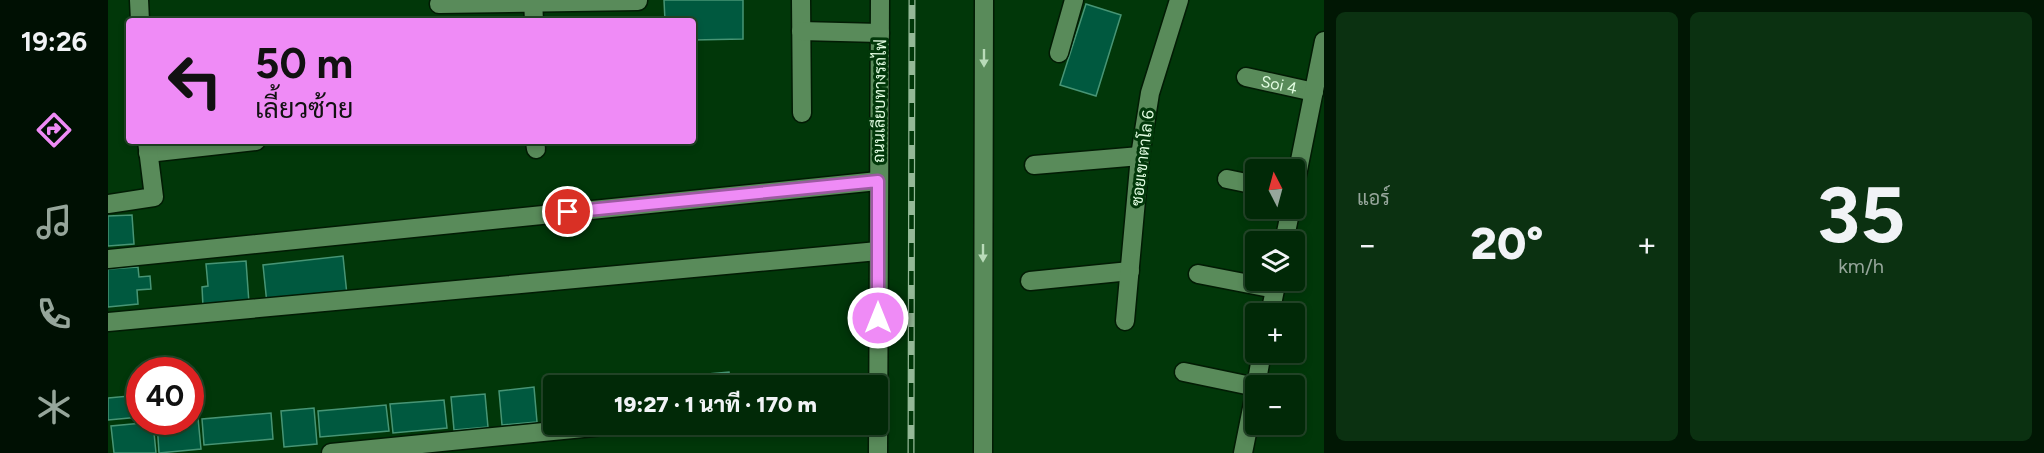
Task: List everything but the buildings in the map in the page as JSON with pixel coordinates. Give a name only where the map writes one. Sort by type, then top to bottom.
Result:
[{"type":"street","points":[[139,0],[140,18]]},
{"type":"street","points":[[801,0],[802,113]]},
{"type":"street","name":"ถนนเลียบทางรถไฟ","points":[[878,453],[880,0]]},
{"type":"street","points":[[983,453],[984,0]]},
{"type":"street","points":[[1059,53],[1074,0]]},
{"type":"street","name":"ซอยเขาตาโล 6","points":[[1125,321],[1140,156],[1150,93],[1179,0]]},
{"type":"street","points":[[439,4],[534,8],[638,1]]},
{"type":"street","points":[[801,32],[880,33]]},
{"type":"street","points":[[1300,159],[1324,41]]},
{"type":"street","name":"Soi 4","points":[[1246,77],[1314,92]]},
{"type":"street","points":[[108,204],[154,197],[148,147],[202,144]]},
{"type":"street","points":[[1034,165],[1140,156]]},
{"type":"street","points":[[1227,179],[1245,183]]},
{"type":"street","points":[[108,259],[878,181]]},
{"type":"street","points":[[108,322],[878,251]]},
{"type":"street","points":[[1030,281],[1130,271]]},
{"type":"street","points":[[1198,274],[1245,281]]},
{"type":"street","points":[[1184,372],[1245,385]]},
{"type":"street","points":[[331,453],[543,432]]},
{"type":"street","points":[[1243,453],[1247,435]]},
{"type":"railway","points":[[911,453],[912,0]]},
{"type":"route","points":[[568,212],[878,181],[878,318]]}]
